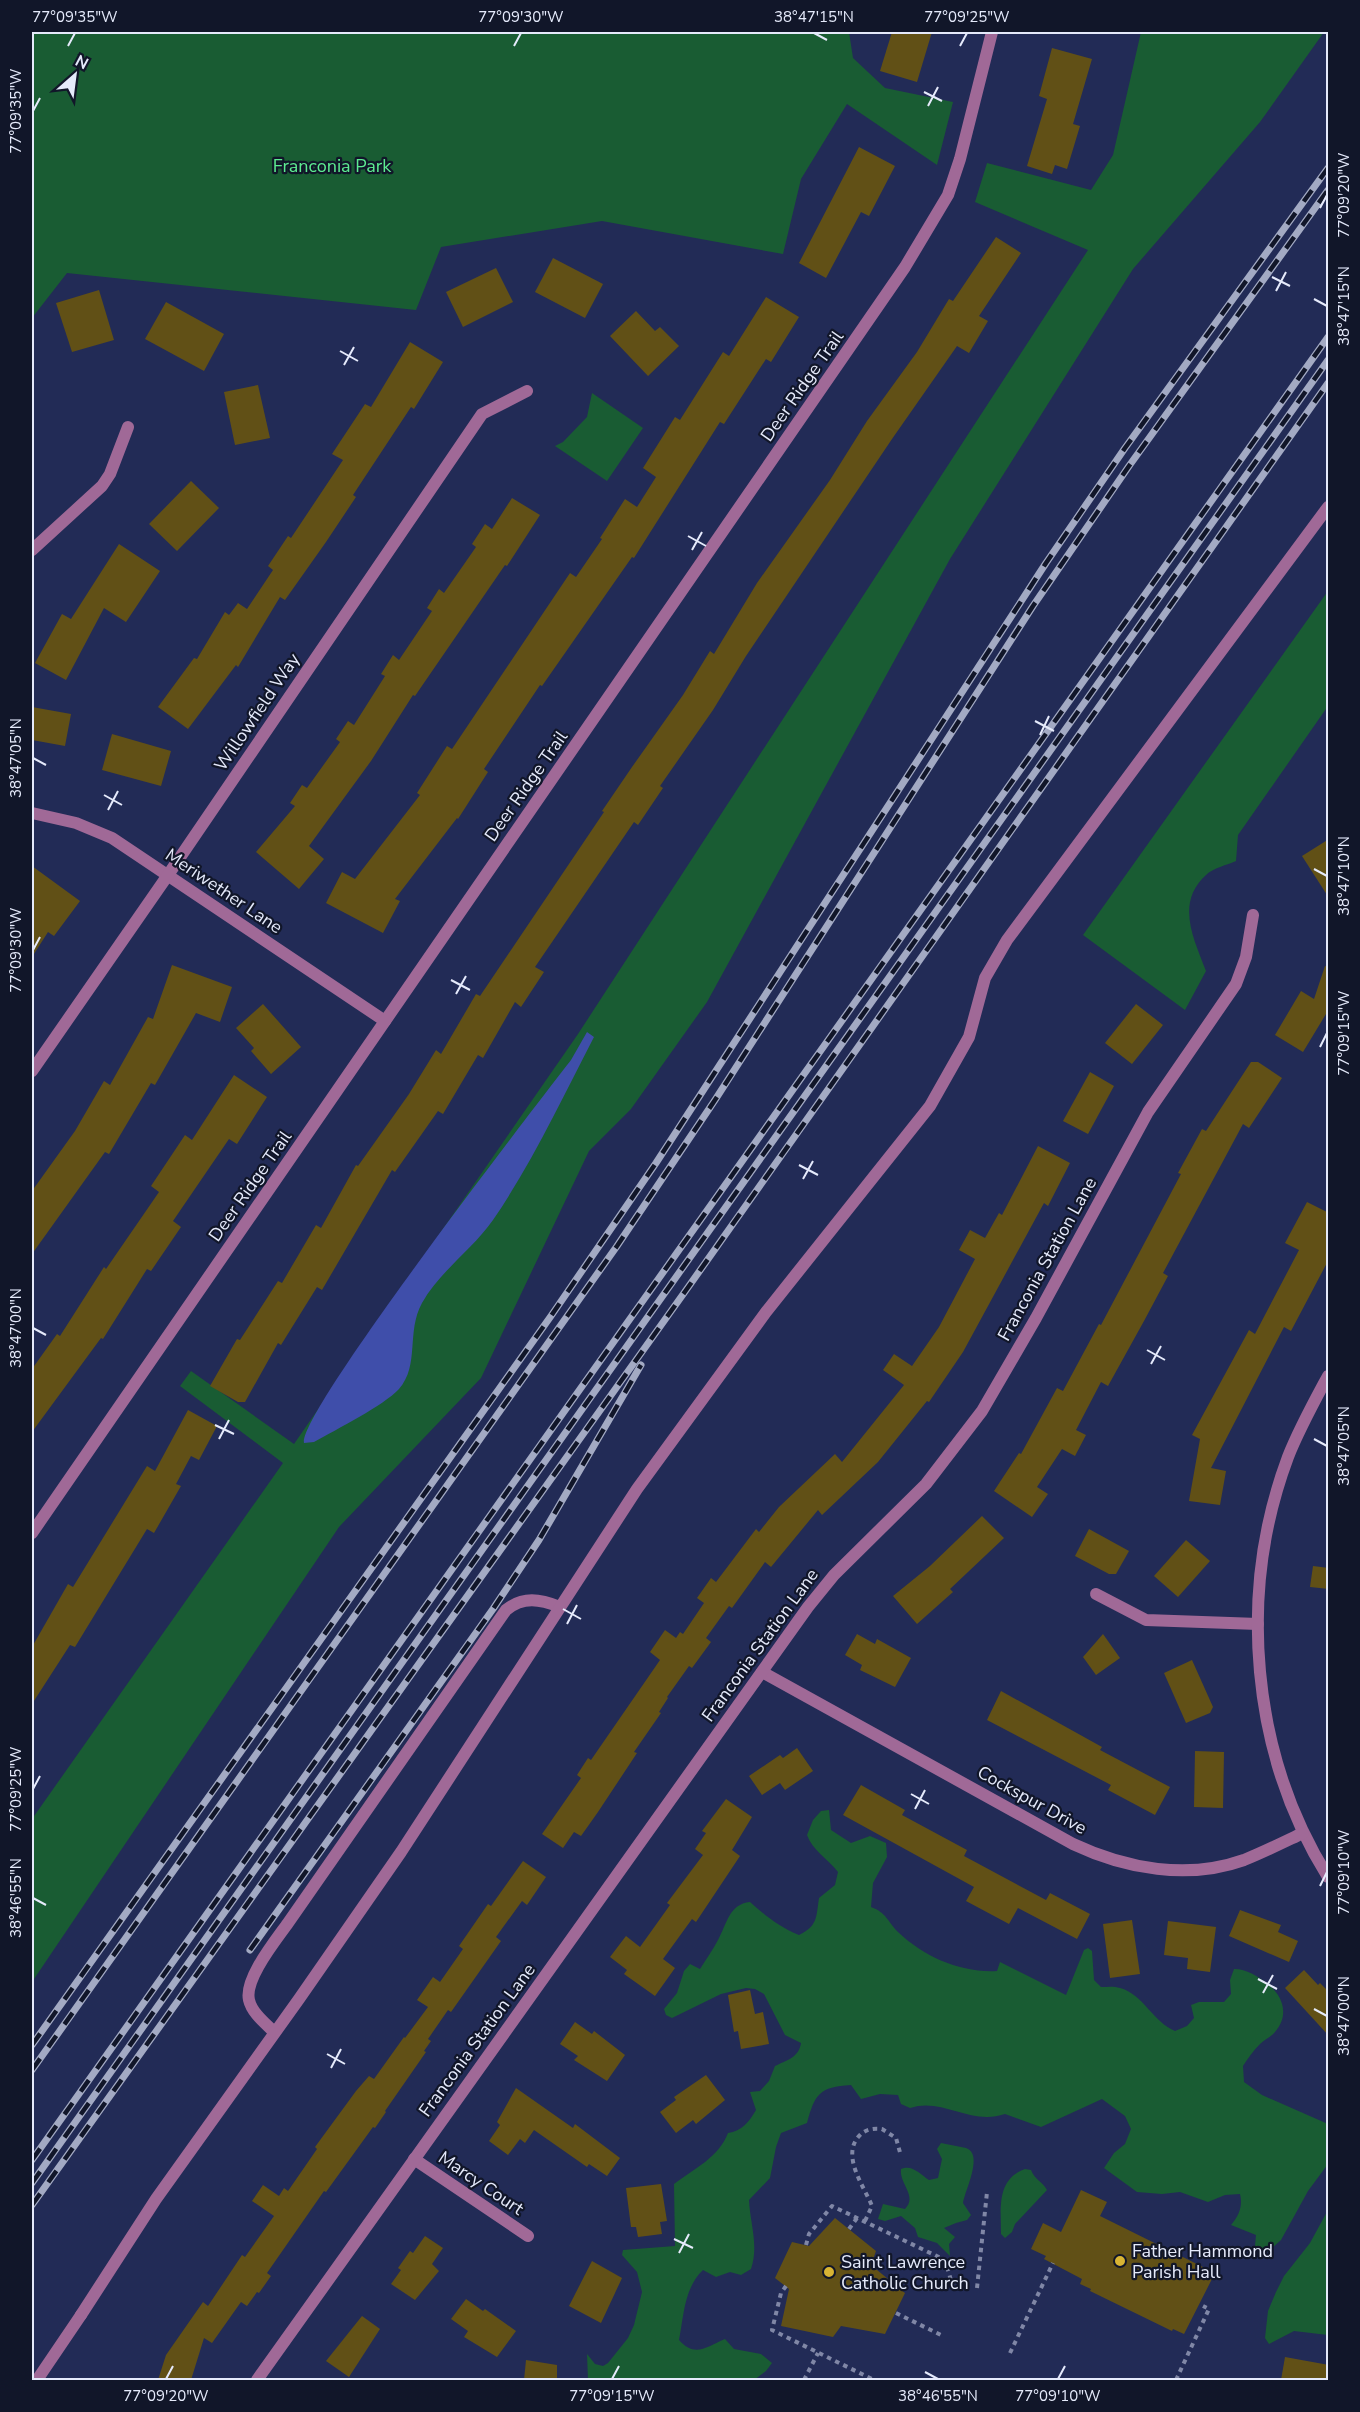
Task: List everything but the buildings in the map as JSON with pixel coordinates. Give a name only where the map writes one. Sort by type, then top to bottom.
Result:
[{"type":"street","name":"Deer Ridge Trail","points":[[32,1533],[863,329],[927,232],[948,195],[960,159],[992,32]]},
{"type":"street","name":"Willowfield Way","points":[[32,1071],[482,414],[527,391]]},
{"type":"street","points":[[32,550],[102,486],[110,474],[128,427]]},
{"type":"street","points":[[37,2380],[156,2199],[401,1852],[637,1489],[711,1384],[766,1312],[930,1106],[969,1037],[986,978],[994,961],[1329,507]]},
{"type":"street","name":"Meriwether Lane","points":[[32,813],[76,823],[112,837],[385,1021]]},
{"type":"street","name":"Franconia Station Lane","points":[[257,2380],[762,1672],[834,1575],[926,1484],[982,1411],[1036,1318],[1148,1112],[1236,984],[1246,957],[1253,915]]},
{"type":"street","points":[[1329,1376],[1289,1456],[1273,1506],[1263,1551],[1258,1624],[1262,1683],[1269,1727],[1280,1771],[1303,1833],[1329,1877]]},
{"type":"street","points":[[1096,1594],[1146,1620],[1258,1624]]},
{"type":"street","points":[[274,2032],[255,2014],[249,2002],[248,1992],[253,1975],[506,1610],[515,1603],[532,1600],[543,1600],[560,1607]]},
{"type":"street","name":"Cockspur Drive","points":[[762,1672],[1073,1844],[1132,1866],[1155,1869],[1197,1869],[1228,1864],[1303,1833]]},
{"type":"street","name":"Marcy Court","points":[[414,2159],[528,2236]]},
{"type":"path","points":[[865,2221],[872,2206],[852,2160],[852,2149],[855,2142],[866,2131],[882,2129],[896,2138],[900,2156]]},
{"type":"path","points":[[977,2288],[987,2192]]},
{"type":"path","points":[[806,2245],[808,2234],[832,2206],[945,2260],[953,2287]]},
{"type":"path","points":[[849,2229],[857,2218]]},
{"type":"path","points":[[1010,2353],[1053,2264]]},
{"type":"path","points":[[786,2286],[781,2293],[772,2330],[874,2380]]},
{"type":"path","points":[[1176,2380],[1209,2309],[1203,2306]]},
{"type":"path","points":[[896,2313],[943,2336]]},
{"type":"path","points":[[804,2380],[818,2353]]},
{"type":"green space","name":"Franconia Park","points":[[32,32],[849,32],[853,58],[885,88],[953,102],[937,165],[847,104],[801,179],[783,254],[602,221],[441,247],[416,310],[67,273],[32,318]]},
{"type":"green space","points":[[1141,32],[1324,32],[1260,122],[1133,269],[950,559],[707,1002],[631,1109],[589,1151],[481,1378],[339,1527],[32,1982],[32,1819],[283,1463],[180,1386],[191,1371],[294,1444],[578,1034],[1088,250],[975,202],[987,163],[1091,190],[1113,155]]},
{"type":"green space","points":[[592,393],[643,428],[607,481],[555,446],[563,442],[587,417]]},
{"type":"green space","points":[[1328,591],[1328,706],[1238,835],[1236,861],[1206,875],[1191,897],[1190,922],[1206,971],[1185,1010],[1083,935]]},
{"type":"green space","points":[[829,1810],[831,1830],[851,1843],[870,1836],[886,1843],[887,1857],[873,1883],[871,1907],[884,1915],[908,1941],[944,1962],[970,1969],[997,1971],[1000,1962],[1066,1995],[1084,1950],[1088,1948],[1092,1951],[1094,1980],[1101,1987],[1115,1987],[1128,1991],[1167,2027],[1175,2031],[1187,2026],[1194,2018],[1191,2005],[1199,2002],[1224,2002],[1231,1994],[1230,1980],[1234,1969],[1243,1970],[1268,1984],[1281,2001],[1282,2020],[1275,2032],[1257,2047],[1243,2066],[1244,2082],[1262,2095],[1328,2124],[1328,2164],[1308,2191],[1281,2240],[1269,2251],[1261,2254],[1255,2246],[1256,2235],[1231,2225],[1240,2211],[1240,2194],[1225,2195],[1208,2202],[1180,2192],[1162,2194],[1137,2192],[1104,2168],[1114,2153],[1125,2144],[1131,2129],[1125,2116],[1102,2099],[1041,2127],[1005,2114],[980,2117],[934,2106],[910,2108],[901,2104],[898,2095],[880,2094],[861,2099],[851,2085],[840,2086],[825,2090],[820,2094],[813,2105],[807,2123],[781,2133],[770,2178],[749,2200],[754,2243],[751,2269],[741,2275],[730,2272],[716,2277],[703,2270],[688,2293],[679,2340],[690,2349],[696,2350],[725,2339],[734,2349],[761,2354],[772,2363],[766,2371],[754,2380],[588,2380],[587,2354],[595,2364],[603,2366],[608,2363],[628,2338],[634,2325],[642,2292],[637,2272],[622,2255],[623,2250],[675,2246],[674,2184],[712,2156],[728,2133],[741,2128],[748,2122],[756,2110],[750,2092],[760,2091],[769,2081],[775,2066],[795,2055],[800,2048],[801,2043],[785,2035],[764,1994],[755,1989],[746,1988],[721,1994],[672,2018],[666,2015],[664,2009],[677,1993],[684,1971],[690,1964],[700,1969],[737,1907],[750,1902],[773,1921],[799,1935],[810,1928],[816,1916],[819,1898],[835,1885],[838,1872],[816,1850],[807,1835],[813,1820],[821,1811]]},
{"type":"green space","points":[[941,2143],[966,2148],[973,2157],[972,2173],[963,2203],[971,2215],[967,2220],[944,2228],[955,2237],[949,2244],[950,2256],[937,2243],[918,2237],[915,2228],[901,2216],[885,2221],[878,2219],[883,2204],[905,2209],[908,2204],[910,2199],[901,2169],[912,2169],[929,2180],[938,2178],[942,2159],[937,2149]]},
{"type":"green space","points":[[1025,2169],[1031,2170],[1047,2190],[1005,2238],[1001,2234],[1002,2196],[1009,2180]]},
{"type":"green space","points":[[1328,2210],[1328,2335],[1294,2331],[1269,2344],[1265,2338],[1268,2311],[1276,2292],[1284,2276],[1310,2243]]},
{"type":"water","points":[[587,1032],[594,1037],[521,1176],[485,1231],[429,1291],[422,1303],[417,1314],[409,1370],[399,1389],[359,1417],[314,1442],[304,1443],[312,1420],[377,1320],[571,1060]]},
{"type":"railway","points":[[32,2045],[551,1316],[656,1163],[1046,563],[1125,448],[1328,168]]},
{"type":"railway","points":[[32,2070],[617,1246],[715,1100],[1033,606],[1129,466],[1328,190]]},
{"type":"railway","points":[[32,2160],[1328,337]]},
{"type":"railway","points":[[32,2183],[1328,360]]},
{"type":"railway","points":[[32,2205],[684,1293],[1328,383]]},
{"type":"railway","points":[[250,1950],[493,1609],[539,1540],[641,1365]]},
{"type":"place","name":"Father Hammond Parish Hall","points":[[1120,2261]]},
{"type":"place","name":"Saint Lawrence Catholic Church","points":[[829,2272]]}]
